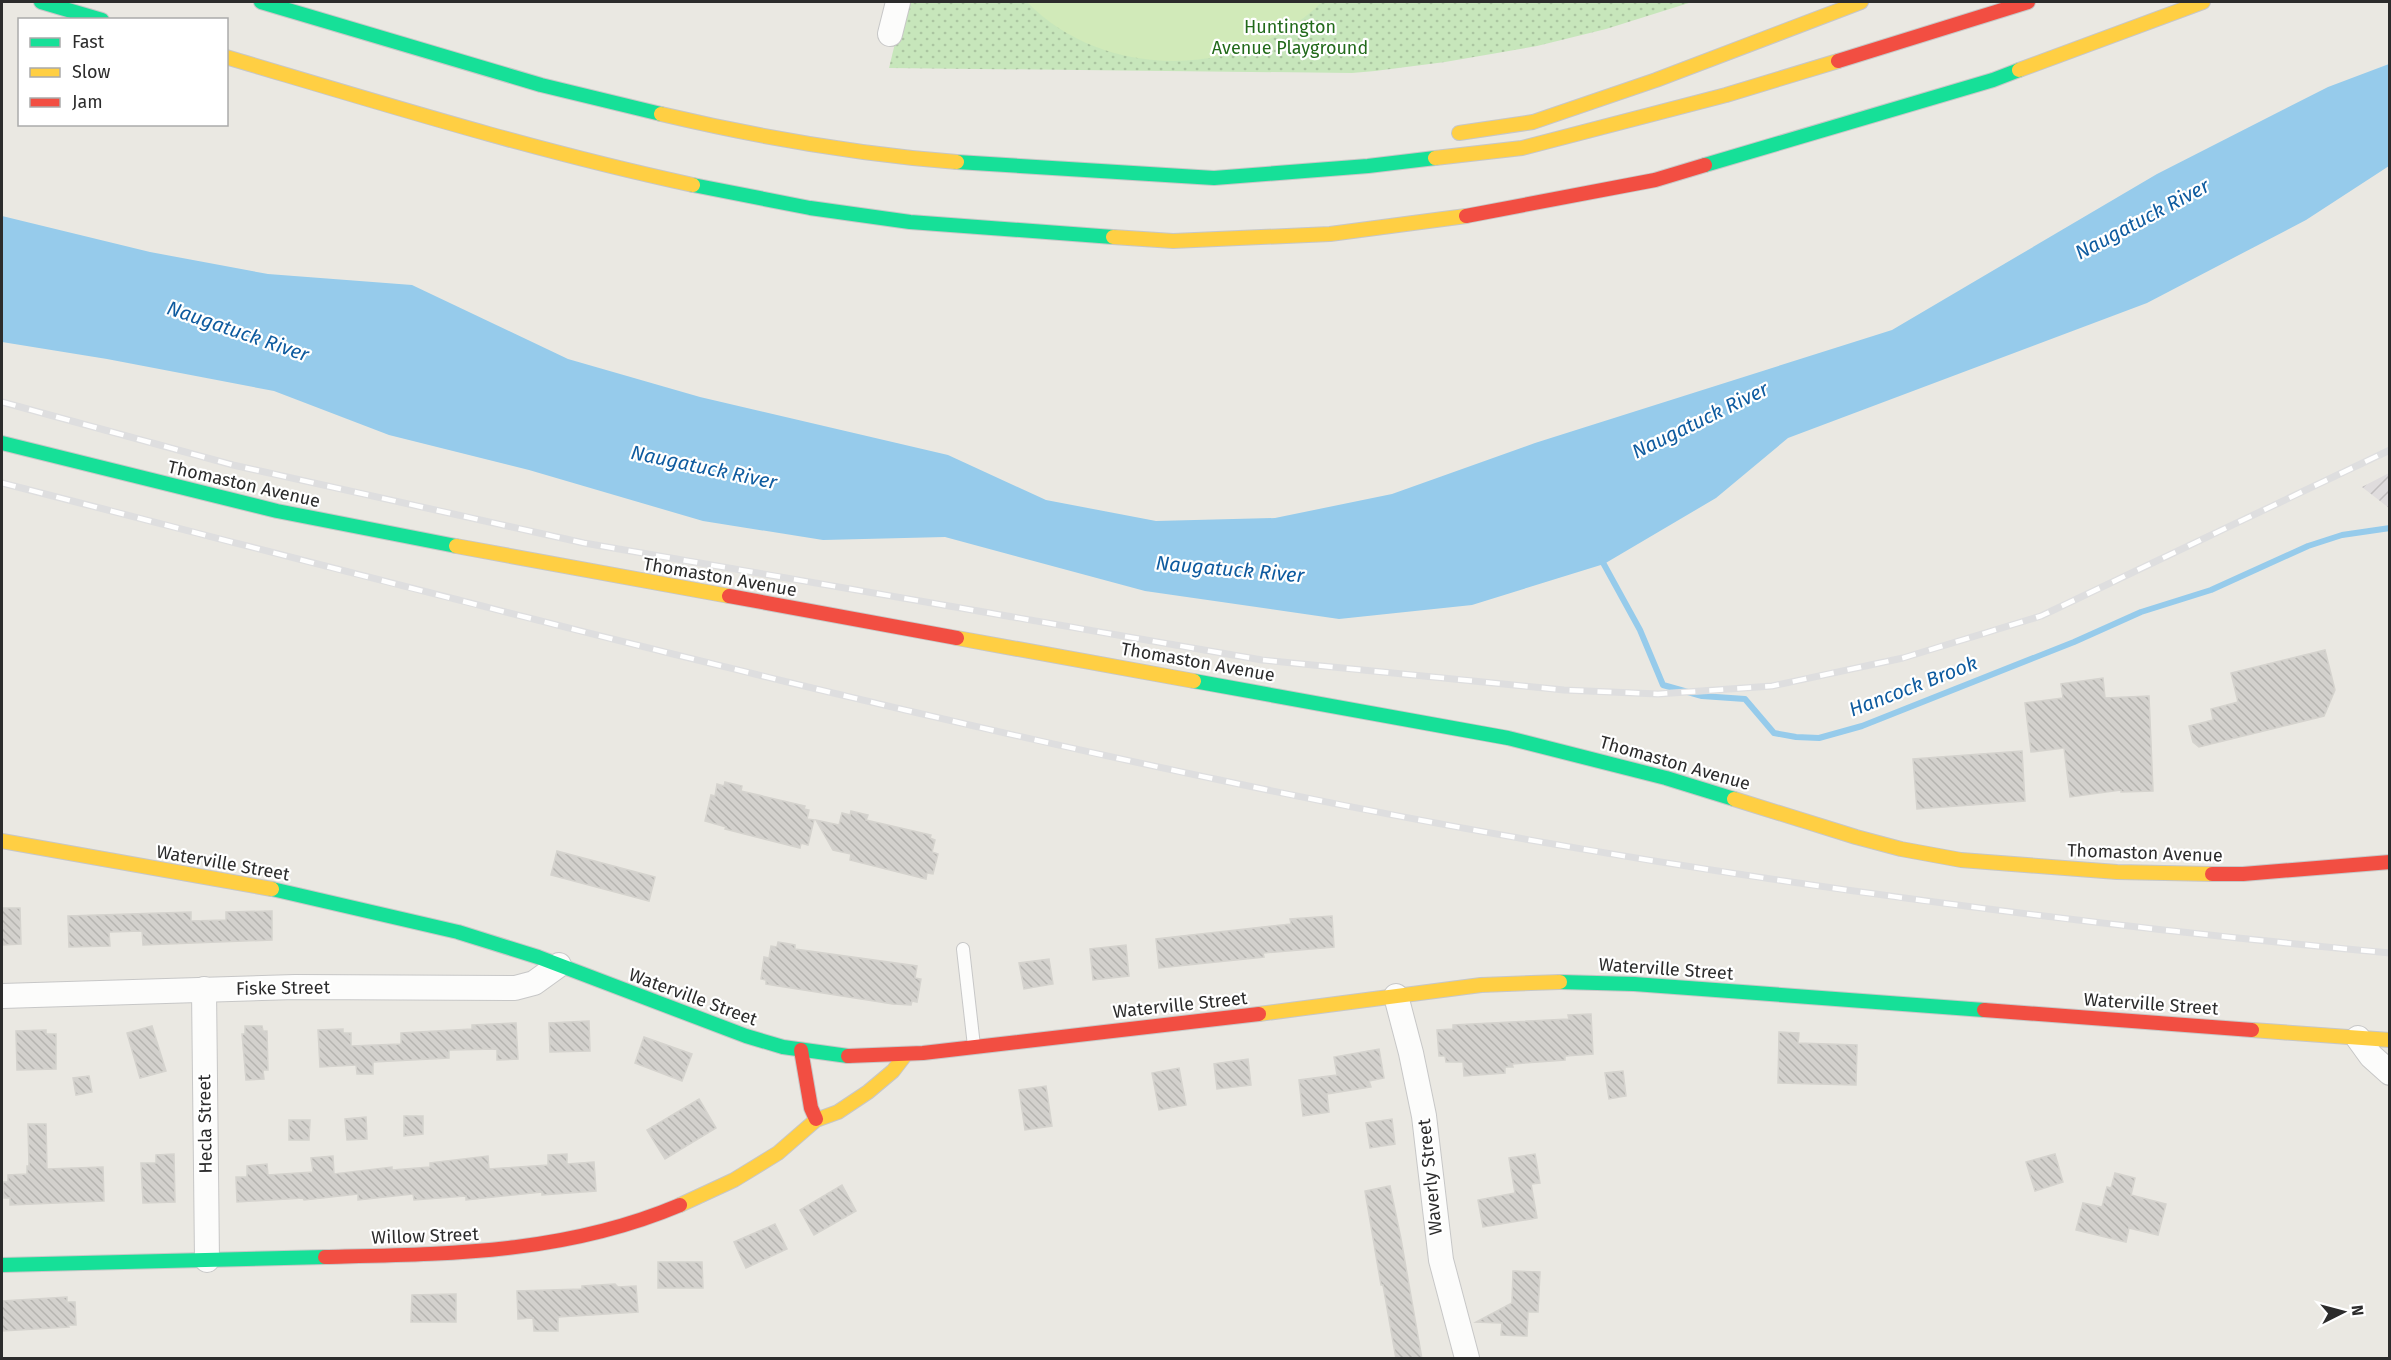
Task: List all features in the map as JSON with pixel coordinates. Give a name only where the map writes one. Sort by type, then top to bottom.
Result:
[{"type":"main road","points":[[41,2],[95,18]]},
{"type":"main road","points":[[261,2],[541,85],[722,128],[922,159],[1021,168],[1214,178],[1368,166],[1522,147],[1726,95],[2028,2]]},
{"type":"main road","points":[[1442,136],[1533,122],[1656,80],[1861,2]]},
{"type":"main road","points":[[2165,16],[2195,2]]},
{"type":"main road","points":[[228,58],[523,145],[608,167],[710,189],[810,208],[910,222],[1173,241],[1330,234],[1485,213],[1655,180],[1993,80],[2203,2]]},
{"type":"main road","points":[[1021,168],[1201,163]]},
{"type":"main road","name":"Thomaston Avenue","points":[[2,443],[277,511],[449,545],[1508,738],[1666,778],[1856,837],[1939,856],[2046,868],[2220,874],[2273,873],[2390,862]]},
{"type":"main road","name":"Waterville Street","points":[[2,841],[331,902],[495,942],[746,1036],[801,1050],[845,1056],[906,1054],[974,1047],[1304,1009],[1481,985],[1603,982],[2390,1040]]},
{"type":"main road","points":[[801,1050],[811,1108],[816,1119]]},
{"type":"main road","name":"Willow Street","points":[[2,1265],[472,1253],[507,1251],[589,1237],[644,1221],[730,1182],[773,1157],[800,1137],[816,1119],[842,1110],[889,1077],[906,1054]]},
{"type":"street","points":[[890,34],[898,2]]},
{"type":"street","name":"Fiske Street","points":[[2,996],[204,989],[515,988],[534,982],[559,965]]},
{"type":"street","name":"Hecla Street","points":[[204,989],[207,1260]]},
{"type":"street","name":"Waverly Street","points":[[1396,996],[1412,1053],[1424,1116],[1441,1260],[1467,1359]]},
{"type":"street","points":[[2358,1038],[2371,1056],[2390,1073]]},
{"type":"lane","points":[[963,949],[974,1047]]},
{"type":"shaded area","points":[[2389,473],[2389,508],[2362,487]]},
{"type":"green space","name":"Huntington Avenue Playground","points":[[905,2],[1692,2],[1606,29],[1537,46],[1445,62],[1352,73],[889,68]]},
{"type":"green space","points":[[1027,2],[1322,2],[1290,27],[1254,46],[1215,57],[1175,61],[1134,57],[1095,47],[1059,28]]},
{"type":"water","name":"Naugatuck River","points":[[2389,64],[2389,166],[2306,220],[2147,303],[1788,438],[1716,498],[1604,564],[1472,605],[1339,619],[1145,591],[945,537],[823,540],[703,521],[529,470],[389,435],[274,391],[107,359],[2,342],[2,216],[150,252],[268,274],[412,285],[568,359],[700,397],[948,455],[1046,500],[1156,521],[1275,518],[1392,494],[1535,443],[1892,330],[2157,174],[2328,87]]},
{"type":"building","points":[[2325,650],[2335,690],[2324,716],[2199,747],[2193,742],[2189,726],[2213,720],[2211,709],[2238,702],[2231,673]]},
{"type":"building","points":[[2103,678],[2105,698],[2149,696],[2153,791],[2121,792],[2121,790],[2070,797],[2064,748],[2031,752],[2025,703],[2063,698],[2061,684]]},
{"type":"building","points":[[2022,751],[2025,801],[1917,809],[1913,759]]},
{"type":"building","points":[[725,782],[742,786],[741,791],[805,806],[804,809],[809,810],[807,819],[814,820],[808,845],[801,843],[800,848],[725,829],[726,827],[705,821],[711,795],[715,796],[717,784],[724,786]]},
{"type":"building","points":[[851,811],[868,815],[866,820],[931,835],[930,838],[935,840],[932,852],[938,854],[933,874],[927,873],[926,879],[850,860],[851,854],[833,850],[816,820],[839,825],[842,813],[850,815]]},
{"type":"building","points":[[557,851],[655,877],[649,901],[551,875]]},
{"type":"building","points":[[2,908],[20,908],[21,944],[2,945]]},
{"type":"building","points":[[272,911],[272,940],[143,945],[142,931],[109,932],[110,946],[69,947],[68,916],[191,912],[191,921],[226,920],[226,912]]},
{"type":"building","points":[[1332,916],[1334,947],[1263,953],[1264,957],[1159,968],[1156,939],[1291,924],[1290,919]]},
{"type":"building","points":[[778,942],[795,945],[795,949],[917,966],[915,978],[921,979],[917,1002],[912,1001],[911,1005],[893,1004],[766,984],[766,980],[761,979],[764,957],[769,958],[771,946],[777,947]]},
{"type":"building","points":[[1126,945],[1129,976],[1093,980],[1090,949]]},
{"type":"building","points":[[1049,959],[1053,984],[1024,989],[1019,963]]},
{"type":"building","points":[[1591,1014],[1593,1054],[1565,1056],[1565,1060],[1512,1064],[1513,1067],[1505,1067],[1505,1073],[1464,1076],[1463,1062],[1446,1062],[1445,1056],[1439,1056],[1437,1030],[1453,1029],[1453,1025],[1569,1019],[1568,1015]]},
{"type":"building","points":[[589,1021],[590,1051],[550,1052],[549,1023]]},
{"type":"building","points":[[516,1023],[518,1059],[497,1060],[497,1049],[449,1050],[449,1058],[373,1062],[373,1074],[357,1074],[356,1065],[320,1067],[318,1030],[343,1029],[343,1033],[351,1033],[351,1046],[401,1044],[401,1033],[472,1029],[472,1025]]},
{"type":"building","points":[[152,1026],[166,1071],[140,1078],[127,1033]]},
{"type":"building","points":[[245,1026],[262,1026],[263,1031],[267,1031],[268,1070],[263,1070],[264,1079],[246,1080],[242,1034],[245,1034]]},
{"type":"building","points":[[46,1030],[46,1034],[56,1034],[56,1069],[17,1070],[16,1031]]},
{"type":"building","points":[[1779,1032],[1799,1033],[1798,1043],[1857,1045],[1856,1085],[1778,1083]]},
{"type":"building","points":[[644,1037],[692,1054],[682,1081],[635,1063]]},
{"type":"building","points":[[1379,1049],[1384,1078],[1369,1081],[1371,1087],[1327,1094],[1329,1112],[1303,1116],[1299,1080],[1337,1075],[1334,1057]]},
{"type":"building","points":[[1248,1059],[1251,1085],[1217,1089],[1214,1064]]},
{"type":"building","points":[[1179,1068],[1186,1105],[1159,1110],[1152,1073]]},
{"type":"building","points":[[1623,1071],[1626,1096],[1609,1099],[1605,1073]]},
{"type":"building","points":[[89,1076],[92,1092],[76,1095],[73,1078]]},
{"type":"building","points":[[1046,1086],[1052,1126],[1025,1130],[1019,1090]]},
{"type":"building","points":[[699,1099],[716,1128],[665,1159],[647,1130]]},
{"type":"building","points":[[404,1116],[423,1116],[423,1134],[404,1136]]},
{"type":"building","points":[[366,1117],[367,1139],[347,1140],[345,1119]]},
{"type":"building","points":[[1392,1119],[1395,1144],[1370,1148],[1366,1123]]},
{"type":"building","points":[[289,1120],[310,1120],[309,1140],[289,1140]]},
{"type":"building","points":[[28,1124],[46,1124],[47,1169],[103,1167],[104,1201],[10,1205],[10,1198],[4,1198],[3,1182],[8,1182],[8,1175],[27,1174],[27,1166],[29,1166]]},
{"type":"building","points":[[174,1154],[175,1202],[143,1203],[141,1163],[156,1163],[156,1155]]},
{"type":"building","points":[[567,1154],[567,1164],[594,1162],[596,1191],[542,1195],[542,1192],[466,1200],[466,1196],[414,1200],[413,1194],[358,1200],[358,1194],[304,1200],[303,1198],[237,1202],[236,1177],[247,1177],[247,1166],[267,1164],[268,1175],[313,1172],[311,1158],[333,1156],[334,1174],[392,1167],[392,1170],[430,1167],[430,1163],[488,1156],[489,1169],[548,1165],[548,1155]]},
{"type":"building","points":[[1535,1154],[1540,1183],[1531,1184],[1537,1218],[1483,1227],[1478,1200],[1515,1193],[1509,1158]]},
{"type":"building","points":[[2055,1154],[2063,1182],[2035,1191],[2026,1162]]},
{"type":"building","points":[[2115,1173],[2135,1178],[2131,1195],[2166,1204],[2158,1235],[2129,1228],[2126,1242],[2076,1230],[2083,1203],[2102,1207],[2107,1187],[2111,1188]]},
{"type":"building","points":[[842,1185],[856,1211],[814,1235],[800,1210]]},
{"type":"building","points":[[1390,1186],[1422,1359],[1396,1359],[1383,1285],[1381,1285],[1365,1191]]},
{"type":"building","points":[[775,1224],[787,1249],[746,1268],[734,1242]]},
{"type":"building","points":[[658,1262],[702,1262],[703,1288],[658,1288]]},
{"type":"building","points":[[1513,1271],[1540,1272],[1538,1312],[1528,1312],[1527,1336],[1501,1335],[1502,1323],[1476,1322],[1512,1303]]},
{"type":"building","points":[[615,1284],[618,1287],[636,1286],[638,1312],[558,1317],[558,1331],[534,1331],[533,1318],[518,1319],[517,1291],[582,1289],[582,1286]]},
{"type":"building","points":[[456,1294],[456,1322],[411,1322],[412,1295]]},
{"type":"building","points":[[67,1297],[67,1302],[75,1302],[76,1325],[2,1331],[2,1301]]},
{"type":"waterway","name":"Hancock Brook","points":[[1601,559],[1640,630],[1663,685],[1702,696],[1745,699],[1774,733],[1819,738],[1862,726],[2074,642],[2141,612],[2211,590],[2308,546],[2342,535],[2390,528]]},
{"type":"railway","points":[[2,402],[233,465],[584,543],[1262,660],[1564,690],[1658,694],[1772,686],[1903,658],[2041,616],[2390,450]]},
{"type":"railway","points":[[2,483],[631,644],[946,720],[1402,817],[1683,866],[1824,887],[2107,923],[2390,953]]},
{"type":"traffic: fast","points":[[41,2],[95,18]]},
{"type":"traffic: fast","points":[[261,2],[541,85],[661,114]]},
{"type":"traffic: fast","points":[[1705,165],[1993,80],[2019,70]]},
{"type":"traffic: fast","points":[[957,162],[1214,178],[1368,166],[1435,158]]},
{"type":"traffic: fast","points":[[693,185],[810,208],[910,222],[1113,237]]},
{"type":"traffic: fast","points":[[2,443],[277,511],[456,546]]},
{"type":"traffic: fast","points":[[1194,681],[1508,738],[1666,778],[1734,799]]},
{"type":"traffic: fast","points":[[272,889],[458,932],[538,957],[746,1036],[783,1047],[848,1056]]},
{"type":"traffic: fast","points":[[1560,982],[1634,984],[1984,1010]]},
{"type":"traffic: fast","points":[[2,1265],[325,1257]]},
{"type":"traffic: slow","points":[[1459,133],[1533,122],[1656,80],[1861,2]]},
{"type":"traffic: slow","points":[[2019,70],[2203,2]]},
{"type":"traffic: slow","points":[[228,58],[517,142],[693,185]]},
{"type":"traffic: slow","points":[[1435,158],[1522,148],[1726,95],[1838,61]]},
{"type":"traffic: slow","points":[[661,114],[808,144],[957,162]]},
{"type":"traffic: slow","points":[[1113,237],[1173,241],[1330,234],[1466,216]]},
{"type":"traffic: slow","points":[[456,546],[729,596]]},
{"type":"traffic: slow","points":[[957,638],[1194,681]]},
{"type":"traffic: slow","points":[[1734,799],[1856,837],[1901,849],[1961,860],[2117,872],[2212,874]]},
{"type":"traffic: slow","points":[[2,841],[272,889]]},
{"type":"traffic: slow","points":[[1259,1014],[1481,985],[1560,982]]},
{"type":"traffic: slow","points":[[2252,1030],[2390,1040]]},
{"type":"traffic: slow","points":[[680,1205],[734,1180],[778,1153],[816,1120],[838,1112],[868,1092],[893,1071],[906,1054]]},
{"type":"traffic: jam","points":[[1838,61],[2028,2]]},
{"type":"traffic: jam","points":[[1466,216],[1655,180],[1705,165]]},
{"type":"traffic: jam","points":[[729,596],[957,638]]},
{"type":"traffic: jam","points":[[2212,874],[2243,874],[2390,862]]},
{"type":"traffic: jam","points":[[1984,1010],[2252,1030]]},
{"type":"traffic: jam","points":[[848,1056],[923,1053],[1259,1014]]},
{"type":"traffic: jam","points":[[801,1050],[811,1108],[816,1119]]},
{"type":"traffic: jam","points":[[325,1257],[461,1252],[549,1242],[637,1221],[680,1205]]}]
